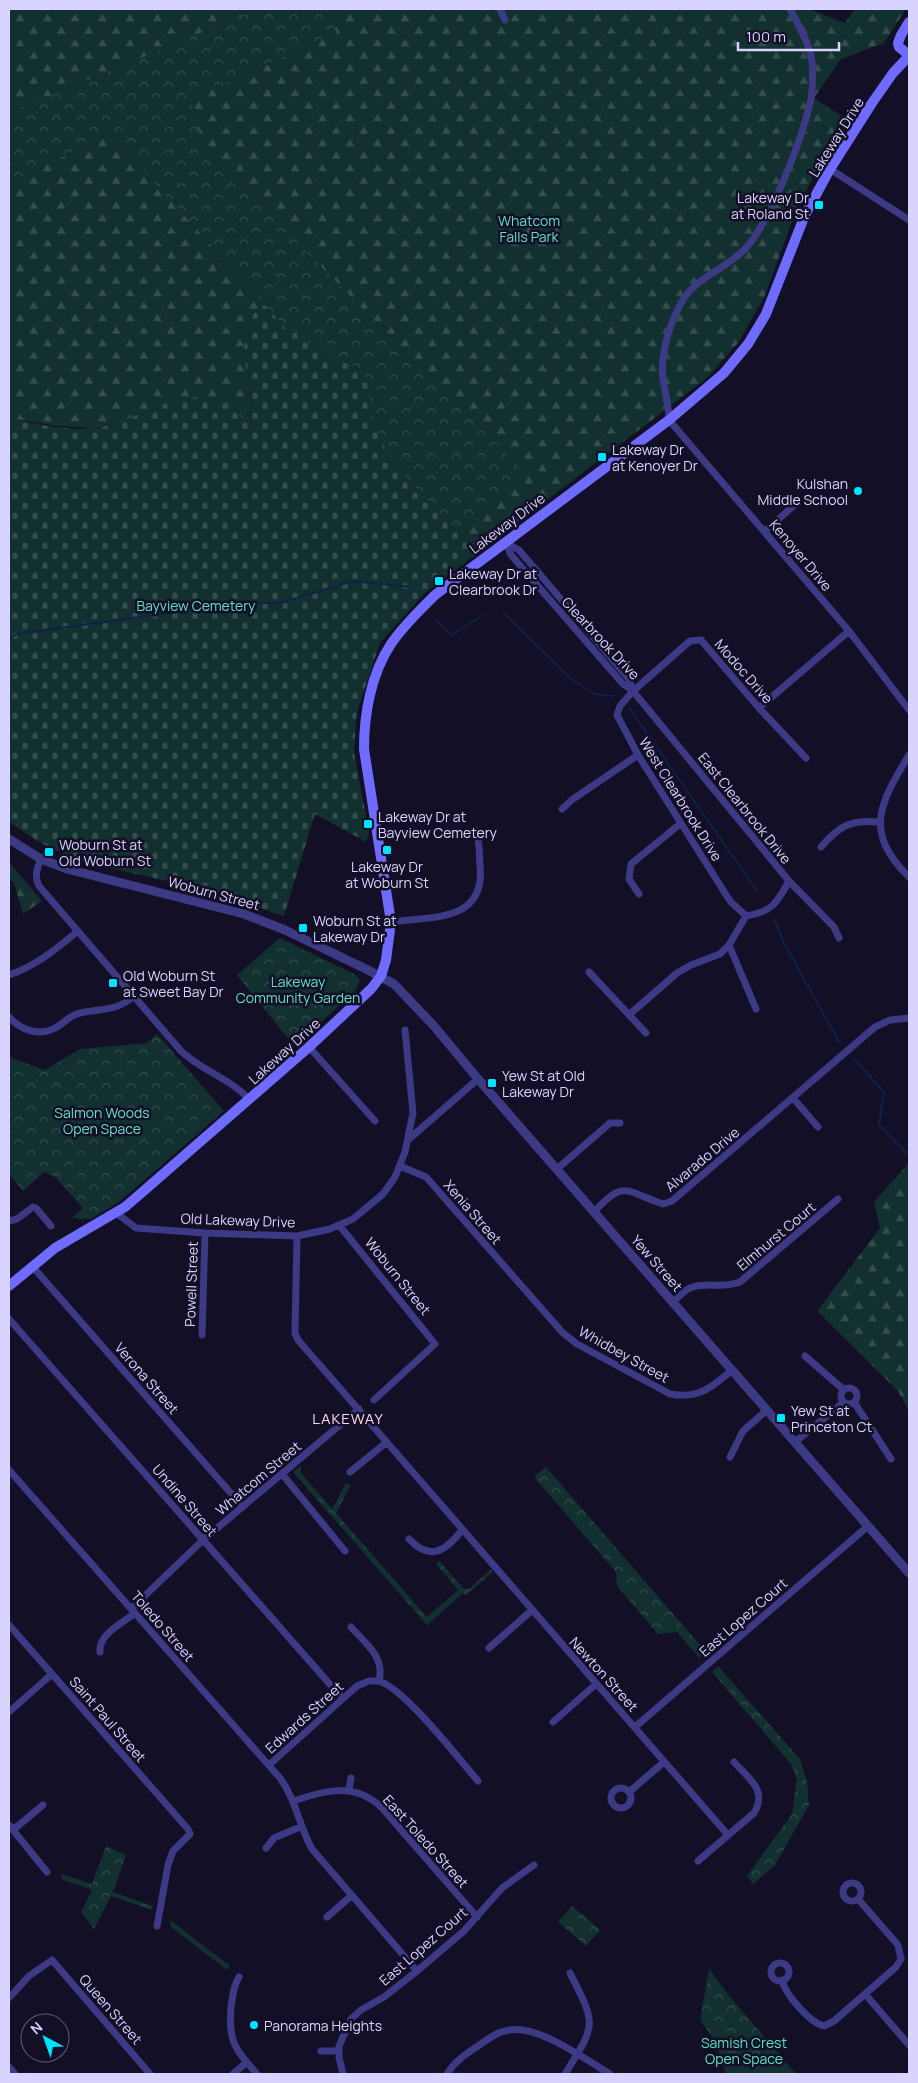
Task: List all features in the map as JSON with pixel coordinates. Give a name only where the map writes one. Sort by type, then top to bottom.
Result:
[{"type":"main road","points":[[909,22],[898,43],[899,47],[909,55]]},
{"type":"main road","name":"Lakeway Drive","points":[[9,1286],[32,1266],[67,1241],[115,1212],[147,1189],[309,1047],[371,989],[381,976],[386,960],[391,922],[364,749],[364,734],[369,699],[386,651],[411,618],[435,595],[669,420],[718,378],[748,344],[773,299],[805,215],[830,169],[872,103],[909,55]]},
{"type":"street","points":[[500,9],[505,20]]},
{"type":"street","points":[[669,420],[669,405],[664,386],[663,369],[666,347],[676,314],[690,291],[738,255],[750,242],[785,176],[808,110],[812,91],[812,63],[803,35],[790,9]]},
{"type":"street","points":[[830,169],[909,220]]},
{"type":"street","name":"Kenoyer Drive","points":[[669,420],[849,631],[909,710]]},
{"type":"street","points":[[765,531],[799,501]]},
{"type":"street","name":"Clearbrook Drive","points":[[506,543],[511,555],[562,615],[623,684],[633,691]]},
{"type":"street","points":[[759,708],[849,631]]},
{"type":"street","name":"Modoc Drive","points":[[633,691],[690,641],[700,640],[759,708],[806,758]]},
{"type":"street","name":"West Clearbrook Drive","points":[[633,691],[620,706],[617,715],[638,755],[680,824],[730,901],[746,916]]},
{"type":"street","name":"East Clearbrook Drive","points":[[633,691],[789,881],[834,927],[839,938]]},
{"type":"street","points":[[562,809],[573,799],[638,755]]},
{"type":"street","points":[[909,755],[885,798],[880,811],[879,822],[881,834],[890,855],[909,877]]},
{"type":"street","points":[[821,847],[833,833],[852,822],[863,820],[879,822]]},
{"type":"street","points":[[639,894],[629,879],[630,864],[680,824]]},
{"type":"street","points":[[391,922],[452,914],[465,908],[473,900],[482,880],[476,830]]},
{"type":"street","name":"Woburn Street","points":[[9,839],[41,858],[66,869],[244,914],[285,930],[381,976]]},
{"type":"street","points":[[41,858],[37,870],[38,884],[134,996],[187,1057],[243,1092],[250,1100]]},
{"type":"street","points":[[630,1014],[678,973],[691,965],[720,954],[730,945],[746,916],[767,911],[776,903],[789,881]]},
{"type":"street","points":[[9,975],[44,959],[78,931]]},
{"type":"street","points":[[730,945],[756,1009]]},
{"type":"street","points":[[589,972],[646,1033]]},
{"type":"street","name":"Yew Street","points":[[381,976],[394,984],[434,1026],[556,1169],[909,1573]]},
{"type":"street","points":[[9,1017],[24,1030],[41,1032],[58,1026],[72,1015],[118,1007],[134,996]]},
{"type":"street","name":"Alvarado Drive","points":[[594,1212],[616,1192],[624,1190],[632,1191],[663,1204],[672,1201],[875,1026],[890,1020],[909,1018]]},
{"type":"street","name":"Old Lakeway Drive","points":[[115,1212],[136,1228],[205,1233],[297,1236],[339,1225],[353,1219],[383,1194],[400,1166],[409,1139],[413,1113],[404,1030]]},
{"type":"street","points":[[309,1047],[374,1121]]},
{"type":"street","points":[[409,1139],[478,1079]]},
{"type":"street","points":[[793,1098],[818,1128]]},
{"type":"street","points":[[556,1169],[610,1123],[620,1123]]},
{"type":"street","name":"Xenia Street","points":[[400,1166],[426,1177],[518,1284]]},
{"type":"street","name":"Elmhurst Court","points":[[673,1302],[688,1289],[698,1286],[731,1286],[740,1282],[838,1199]]},
{"type":"street","points":[[9,1221],[17,1220],[33,1207],[51,1226]]},
{"type":"street","name":"Woburn Street","points":[[339,1225],[435,1344],[374,1400]]},
{"type":"street","name":"Powell Street","points":[[202,1335],[205,1233]]},
{"type":"street","name":"Newton Street","points":[[297,1236],[295,1333],[298,1340],[531,1611],[728,1835]]},
{"type":"street","name":"Verona Street","points":[[32,1266],[243,1507]]},
{"type":"street","name":"Whidbey Street","points":[[518,1284],[563,1333],[577,1344],[670,1394],[684,1396],[700,1393],[714,1385],[732,1370]]},
{"type":"street","name":"Undine Street","points":[[9,1319],[342,1698]]},
{"type":"street","points":[[806,1356],[844,1390]]},
{"type":"street","points":[[850,1388],[856,1392],[854,1402],[850,1404],[844,1402],[841,1396],[844,1390],[850,1388]]},
{"type":"street","points":[[795,1442],[844,1402]]},
{"type":"street","points":[[854,1402],[891,1458]]},
{"type":"street","name":"Whatcom Street","points":[[100,1652],[103,1638],[133,1611],[203,1540],[359,1409]]},
{"type":"street","points":[[730,1457],[743,1431],[767,1410]]},
{"type":"street","points":[[350,1472],[387,1442]]},
{"type":"street","name":"Toledo Street","points":[[9,1470],[269,1765],[287,1788],[294,1801],[300,1827],[319,1859],[417,1971]]},
{"type":"street","points":[[282,1474],[346,1551]]},
{"type":"street","name":"East Lopez Court","points":[[635,1727],[868,1526]]},
{"type":"street","points":[[409,1540],[426,1553],[436,1551],[456,1538],[462,1530]]},
{"type":"street","points":[[489,1648],[531,1611]]},
{"type":"street","name":"Saint Paul Street","points":[[9,1625],[188,1829],[190,1834],[173,1851],[168,1865],[157,1926]]},
{"type":"street","points":[[351,1627],[378,1658],[382,1668],[379,1681],[403,1696],[478,1781]]},
{"type":"street","points":[[10,1708],[52,1674]]},
{"type":"street","name":"Edwards Street","points":[[269,1765],[342,1698],[364,1682],[379,1681]]},
{"type":"street","points":[[553,1722],[596,1684]]},
{"type":"street","points":[[629,1792],[664,1762]]},
{"type":"street","points":[[698,1862],[754,1813],[760,1804],[760,1796],[756,1787],[734,1762]]},
{"type":"street","points":[[349,1790],[351,1778]]},
{"type":"street","name":"East Toledo Street","points":[[294,1801],[323,1792],[349,1790],[367,1797],[380,1806],[477,1918]]},
{"type":"street","points":[[43,1804],[11,1827],[47,1872]]},
{"type":"street","points":[[266,1848],[274,1838],[300,1827]]},
{"type":"street","name":"East Lopez Court","points":[[343,2074],[339,2051],[347,2026],[356,2014],[417,1971],[464,1931],[502,1888],[534,1865]]},
{"type":"street","points":[[327,1917],[352,1896]]},
{"type":"street","points":[[782,1980],[784,1988],[814,2022],[824,2026],[834,2021],[900,1963],[901,1954],[898,1946],[858,1899]]},
{"type":"street","name":"Queen Street","points":[[9,1998],[29,1976],[52,1960],[150,2074]]},
{"type":"street","points":[[565,2074],[589,2030],[590,2015],[570,1973]]},
{"type":"street","points":[[239,1977],[234,1986],[230,2030],[234,2046],[257,2074]]},
{"type":"street","points":[[865,1994],[909,2045]]},
{"type":"street","points":[[448,2074],[457,2061],[496,2034],[517,2029],[542,2034],[610,2074]]},
{"type":"street","points":[[321,2051],[339,2051]]},
{"type":"street","points":[[233,2074],[247,2062]]},
{"type":"street","points":[[9,2067],[15,2074]]},
{"type":"green space","name":"Whatcom Falls Park","points":[[9,9],[809,9],[845,23],[855,9],[906,9],[884,43],[841,59],[814,98],[847,120],[821,162],[797,208],[764,298],[738,343],[707,378],[479,552],[442,515],[243,350],[250,386],[251,426],[226,405],[135,416],[119,423],[94,428],[58,426],[9,418]]},
{"type":"green space","points":[[258,9],[327,9],[337,33],[191,100],[203,147],[529,477],[458,531],[414,485],[383,445],[374,419],[365,370],[322,353],[301,333],[286,328],[111,135],[9,182],[9,113]]},
{"type":"green space","name":"Bayview Cemetery","points":[[265,305],[285,328],[299,330],[320,350],[365,370],[378,434],[442,515],[479,552],[424,594],[380,643],[357,712],[354,752],[369,832],[366,842],[315,814],[284,916],[202,889],[79,861],[39,842],[9,822],[9,418],[63,428],[96,428],[177,400],[194,398],[210,399],[227,406],[251,426],[250,386],[243,353],[249,322],[259,306]]},
{"type":"green space","points":[[9,862],[42,901],[23,914],[14,883],[9,878]]},
{"type":"green space","name":"Lakeway Community Garden","points":[[280,938],[356,975],[360,981],[354,993],[294,1046],[237,975]]},
{"type":"green space","name":"Salmon Woods Open Space","points":[[157,1034],[224,1111],[119,1202],[91,1219],[72,1218],[83,1208],[55,1177],[44,1172],[23,1191],[9,1174],[9,1057],[45,1070],[80,1049],[147,1043]]},
{"type":"green space","points":[[908,1164],[909,1411],[898,1391],[817,1311],[880,1228],[874,1202]]},
{"type":"green space","points":[[301,1465],[301,1473],[332,1509],[346,1483],[351,1485],[336,1513],[427,1617],[458,1590],[436,1564],[439,1561],[463,1588],[469,1589],[491,1569],[493,1572],[466,1595],[462,1594],[427,1625],[293,1472]]},
{"type":"green space","points":[[546,1467],[706,1652],[699,1658],[677,1632],[658,1634],[617,1586],[616,1572],[534,1477]]},
{"type":"green space","points":[[718,1666],[800,1759],[807,1782],[809,1805],[775,1865],[753,1884],[747,1876],[792,1814],[797,1779],[791,1764],[712,1672]]},
{"type":"green space","points":[[106,1846],[126,1855],[113,1892],[153,1906],[152,1910],[111,1896],[94,1929],[81,1912],[92,1890],[61,1879],[62,1874],[92,1884]]},
{"type":"green space","points":[[572,1906],[600,1930],[586,1946],[558,1922]]},
{"type":"green space","points":[[573,1914],[591,1930],[584,1938],[566,1923]]},
{"type":"green space","points":[[170,1920],[230,1966],[227,1970],[171,1927]]},
{"type":"green space","name":"Samish Crest Open Space","points":[[709,1969],[730,1997],[796,2074],[726,2074],[715,2041],[700,2020]]},
{"type":"waterway","points":[[201,603],[281,603],[353,581],[412,587]]},
{"type":"waterway","points":[[9,640],[16,634],[177,612]]},
{"type":"waterway","points":[[504,613],[570,678],[594,694],[613,696]]},
{"type":"waterway","points":[[435,619],[452,635],[483,615]]},
{"type":"waterway","points":[[630,709],[757,891]]},
{"type":"waterway","points":[[774,919],[784,943],[839,1042]]},
{"type":"waterway","points":[[855,1060],[884,1092],[879,1125],[909,1156]]},
{"type":"place","name":"Lakeway Dr at Roland St","points":[[819,205]]},
{"type":"place","name":"Lakeway Dr at Kenoyer Dr","points":[[602,457]]},
{"type":"place","name":"Kulshan Middle School","points":[[858,491]]},
{"type":"place","name":"Lakeway Dr at Clearbrook Dr","points":[[439,581]]},
{"type":"place","name":"Lakeway Dr at Bayview Cemetery","points":[[368,824]]},
{"type":"place","name":"Lakeway Dr at Woburn St","points":[[387,850]]},
{"type":"place","name":"Woburn St at Old Woburn St","points":[[49,852]]},
{"type":"place","name":"Woburn St at Lakeway Dr","points":[[303,928]]},
{"type":"place","name":"Old Woburn St at Sweet Bay Dr","points":[[113,983]]},
{"type":"place","name":"Yew St at Old Lakeway Dr","points":[[492,1083]]},
{"type":"place","name":"Yew St at Princeton Ct","points":[[781,1418]]},
{"type":"place","name":"Panorama Heights","points":[[254,2025]]},
{"type":"district","name":"LAKEWAY","points":[[348,1418]]}]
